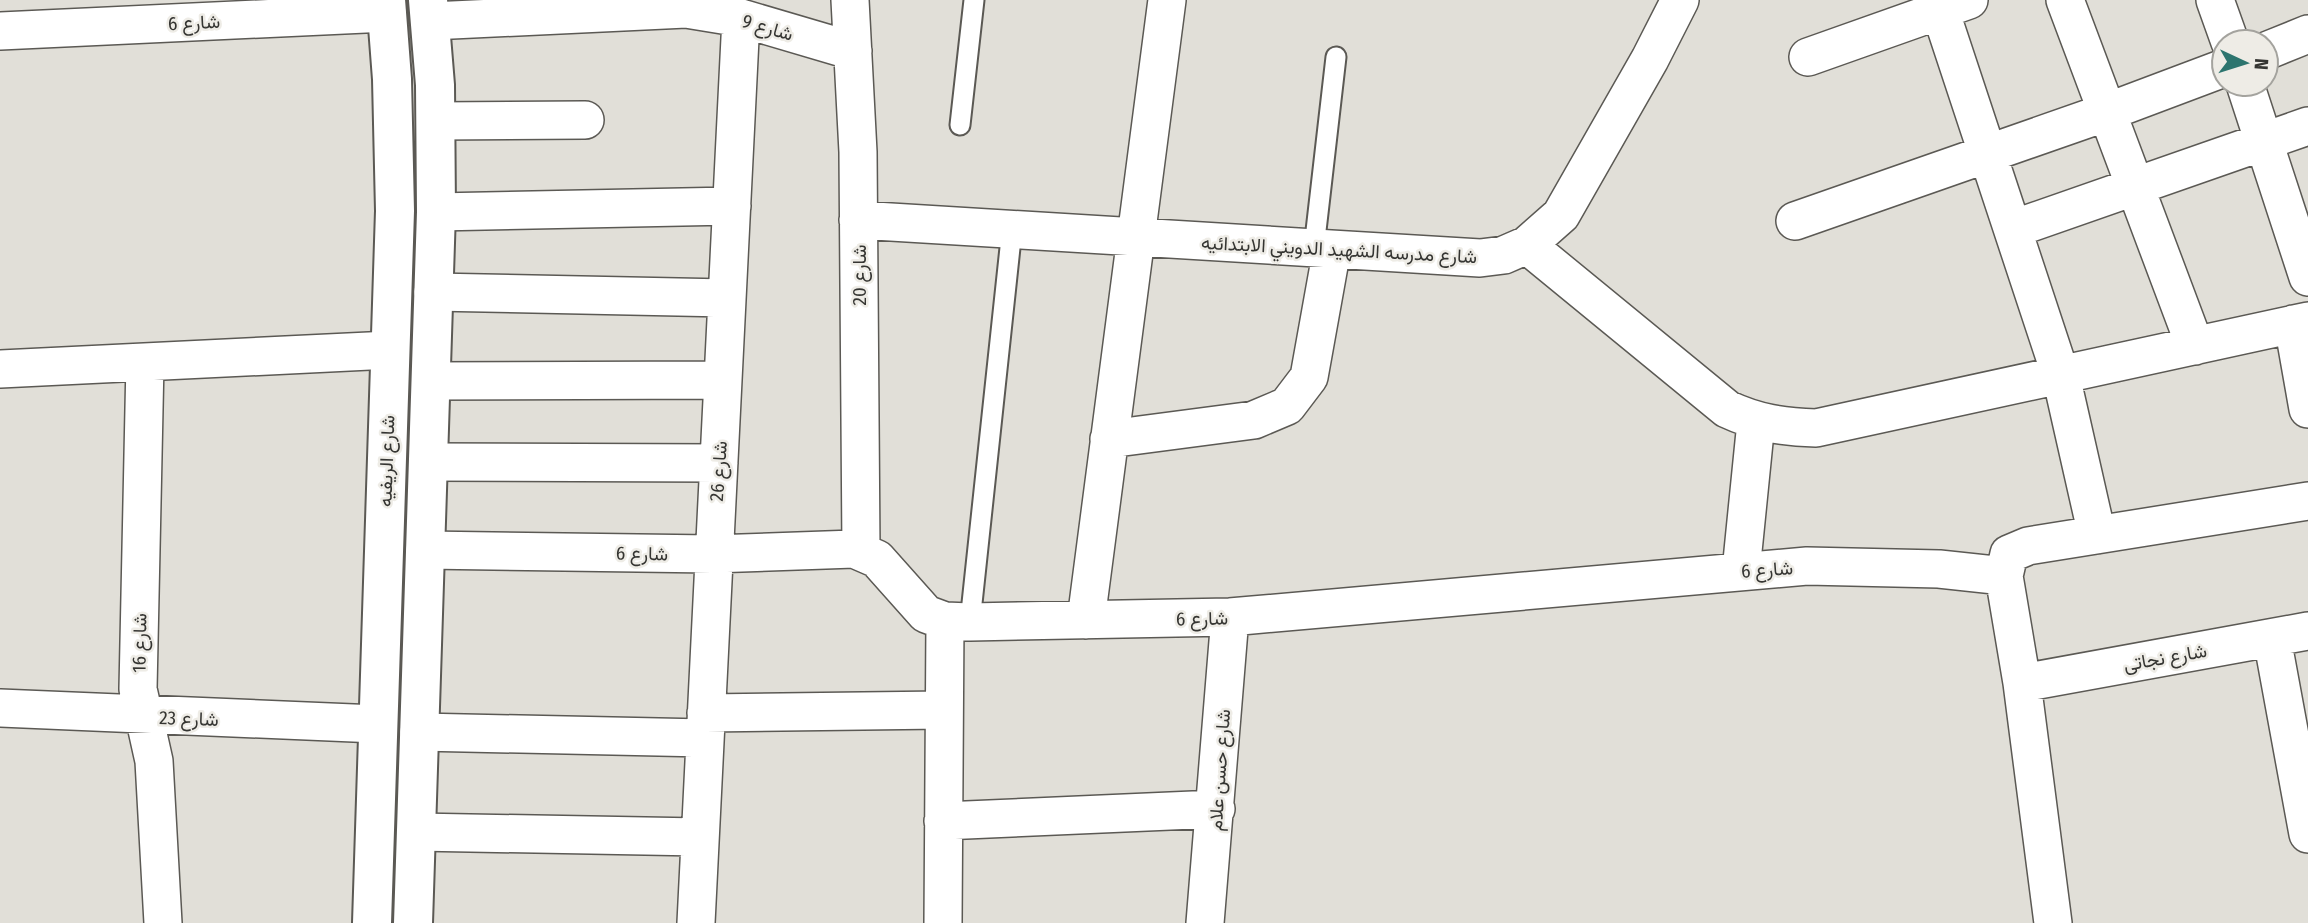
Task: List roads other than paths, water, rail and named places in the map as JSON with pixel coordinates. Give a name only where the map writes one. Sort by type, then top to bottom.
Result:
[{"type":"street","name":"شارع 20","points":[[850,0],[859,220],[861,551]]},
{"type":"street","points":[[1086,620],[1167,0]]},
{"type":"street","name":"شارع مدرسه الشهيد الدويني الابتدائيه","points":[[859,220],[1480,258],[1504,255],[1527,245],[1561,215],[1650,59],[1680,0]]},
{"type":"street","points":[[2065,0],[2195,346]]},
{"type":"street","points":[[2215,0],[2225,28]]},
{"type":"street","points":[[1808,57],[1955,5],[1989,153],[2061,376],[2097,535]]},
{"type":"street","name":"شارع 6","points":[[0,31],[97,13],[387,6]]},
{"type":"street","name":"شارع الريفيه","points":[[372,923],[395,145],[387,6]]},
{"type":"street","name":"شارع 9","points":[[430,10],[657,8],[757,14],[853,51]]},
{"type":"street","points":[[413,923],[436,212],[436,121],[430,10]]},
{"type":"street","name":"شارع 26","points":[[695,923],[732,206],[757,14]]},
{"type":"street","points":[[2280,45],[2308,34]]},
{"type":"street","points":[[1795,220],[2107,112],[2210,73]]},
{"type":"street","points":[[2250,98],[2308,276]]},
{"type":"street","points":[[436,121],[584,120]]},
{"type":"street","points":[[2013,229],[2308,126]]},
{"type":"street","points":[[436,212],[732,206]]},
{"type":"street","points":[[1527,245],[1727,409],[1756,422],[1816,428],[2301,323],[2308,409]]},
{"type":"street","points":[[1109,439],[1254,421],[1287,406],[1309,377],[1323,249]]},
{"type":"street","points":[[433,292],[727,298]]},
{"type":"street","points":[[0,369],[390,350]]},
{"type":"street","name":"شارع 16","points":[[145,362],[138,674],[143,716],[154,761],[163,923]]},
{"type":"street","points":[[431,381],[723,380]]},
{"type":"street","points":[[1741,571],[1756,422]]},
{"type":"street","points":[[428,462],[719,463]]},
{"type":"street","points":[[2053,923],[2022,683],[2004,576],[2009,554],[2016,548],[2308,501]]},
{"type":"street","name":"شارع 6","points":[[425,550],[712,554],[861,551]]},
{"type":"street","points":[[861,551],[877,559],[926,614],[957,621],[943,710],[943,923]]},
{"type":"street","name":"شارع 6","points":[[957,621],[1230,617],[1741,571],[1873,566],[2004,576]]},
{"type":"street","name":"شارع حسن علام","points":[[1205,923],[1230,617]]},
{"type":"street","name":"شارع نجاتى","points":[[2022,683],[2308,631]]},
{"type":"street","points":[[2272,638],[2308,834]]},
{"type":"street","name":"شارع 23","points":[[0,708],[377,724]]},
{"type":"street","points":[[419,732],[705,725],[943,710]]},
{"type":"street","points":[[943,821],[1216,809]]},
{"type":"street","points":[[416,832],[700,837]]},
{"type":"lane","points":[[960,125],[974,0]]},
{"type":"lane","points":[[1323,249],[1336,57]]},
{"type":"lane","points":[[957,621],[1012,229]]}]
